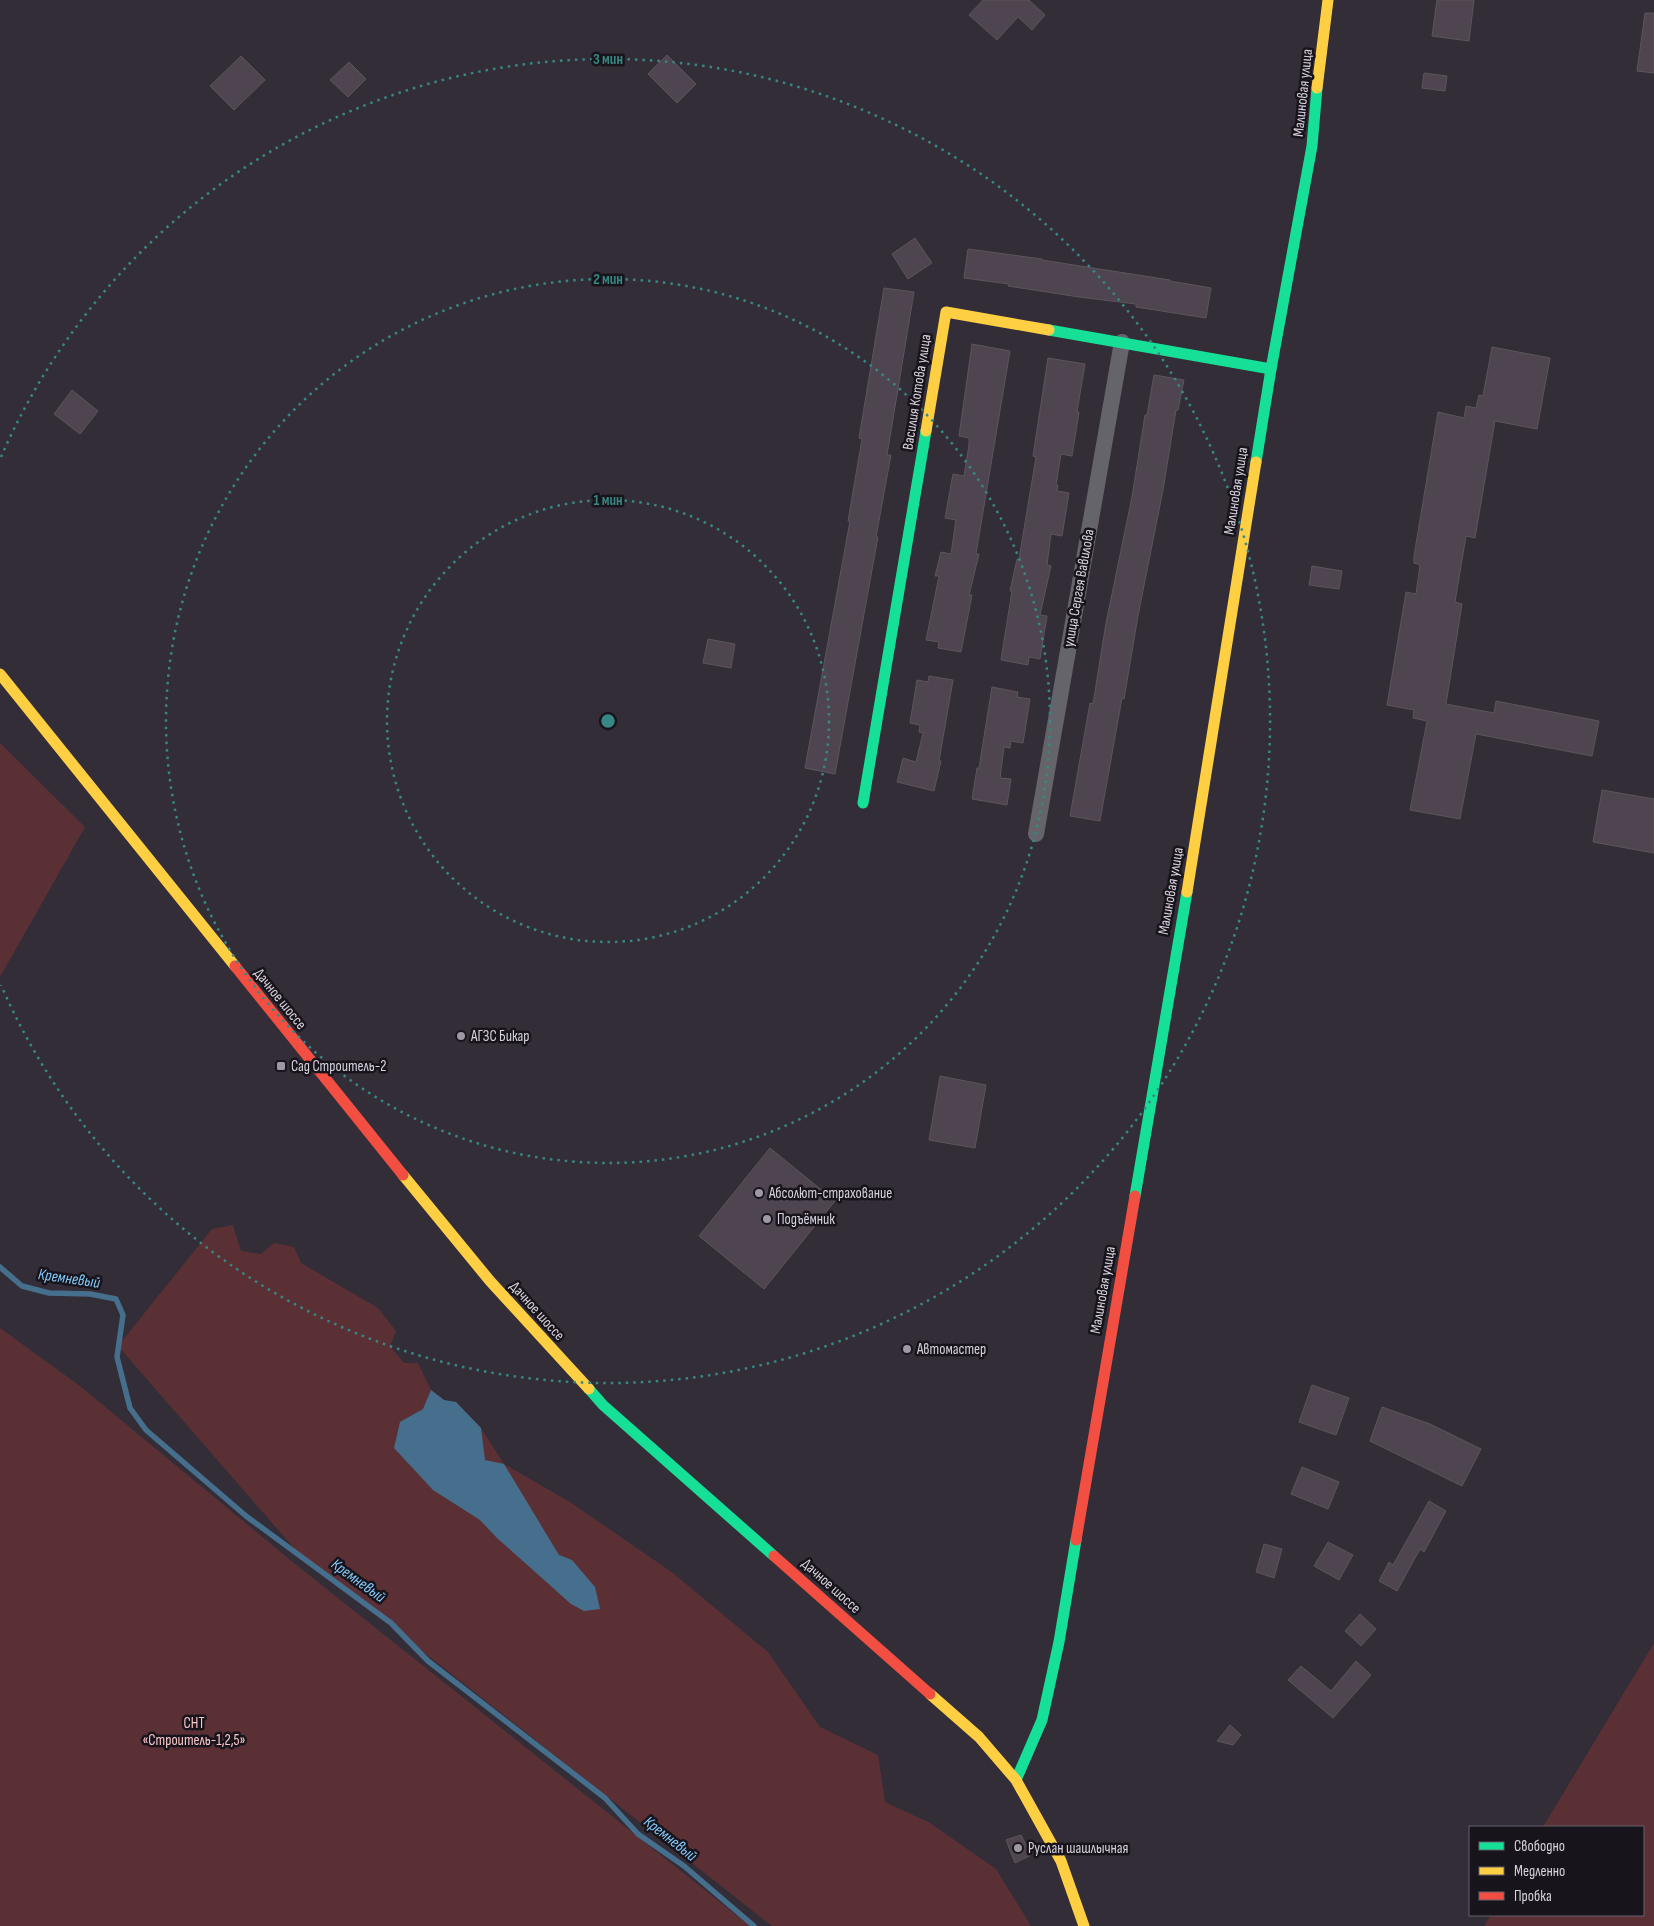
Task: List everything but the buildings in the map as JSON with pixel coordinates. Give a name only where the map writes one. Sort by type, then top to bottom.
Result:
[{"type":"street","name":"Малиновая улица","points":[[1016,1780],[1042,1720],[1059,1642],[1193,851],[1271,368],[1312,146],[1328,0]]},
{"type":"street","name":"Василия Котова улица","points":[[864,803],[946,312],[1271,368]]},
{"type":"street","name":"улица Сергея Вавилова","points":[[1036,834],[1122,342]]},
{"type":"street","name":"Дачное шоссе","points":[[0,674],[460,1245],[490,1281],[603,1405],[979,1738],[1016,1780],[1061,1861],[1084,1926]]},
{"type":"green space","points":[[0,743],[85,827],[0,977]]},
{"type":"green space","points":[[233,1225],[241,1251],[261,1254],[274,1243],[294,1247],[301,1263],[378,1308],[396,1331],[390,1346],[404,1363],[418,1363],[431,1390],[444,1400],[456,1402],[481,1428],[504,1464],[570,1502],[673,1573],[768,1652],[820,1727],[878,1755],[885,1802],[930,1823],[996,1869],[1031,1926],[772,1926],[300,1555],[118,1346],[212,1229]]},
{"type":"green space","name":"СНТ «Строитель-1,2,5»","points":[[0,1328],[80,1386],[289,1559],[750,1926],[0,1926]]},
{"type":"green space","points":[[1654,1643],[1654,1926],[1484,1926],[1490,1916],[1644,1916],[1644,1826],[1544,1826]]},
{"type":"water","points":[[431,1390],[444,1400],[456,1402],[481,1428],[485,1460],[504,1464],[559,1555],[572,1560],[595,1587],[600,1609],[584,1611],[571,1604],[497,1538],[480,1520],[433,1490],[394,1448],[400,1422],[423,1409]]},
{"type":"waterway","name":"Кремневый","points":[[0,1267],[22,1286],[49,1293],[90,1294],[116,1299],[123,1315],[117,1357],[130,1408],[146,1430],[246,1516],[391,1623],[428,1661],[605,1798],[638,1834],[684,1866],[754,1926]]},
{"type":"traffic: fast","points":[[1256,462],[1312,146],[1317,88]]},
{"type":"traffic: fast","points":[[1049,330],[1271,369]]},
{"type":"traffic: fast","points":[[863,803],[926,431]]},
{"type":"traffic: fast","points":[[1135,1196],[1187,892]]},
{"type":"traffic: fast","points":[[589,1389],[603,1405],[774,1556]]},
{"type":"traffic: fast","points":[[1016,1780],[1042,1720],[1059,1642],[1076,1540]]},
{"type":"traffic: slow","points":[[1317,88],[1328,0]]},
{"type":"traffic: slow","points":[[926,431],[946,312],[1049,330]]},
{"type":"traffic: slow","points":[[1187,892],[1256,462]]},
{"type":"traffic: slow","points":[[0,674],[235,966]]},
{"type":"traffic: slow","points":[[403,1175],[490,1281],[589,1389]]},
{"type":"traffic: slow","points":[[930,1694],[979,1737],[1016,1780],[1061,1861],[1084,1926]]},
{"type":"traffic: jam","points":[[235,966],[403,1175]]},
{"type":"traffic: jam","points":[[1076,1540],[1135,1196]]},
{"type":"traffic: jam","points":[[774,1556],[930,1694]]},
{"type":"place","name":"АГЗС Бикар","points":[[461,1036]]},
{"type":"place","name":"Сад Строитель-2","points":[[281,1066]]},
{"type":"place","name":"Абсолют-страхование","points":[[759,1193]]},
{"type":"place","name":"Подъёмник","points":[[767,1219]]},
{"type":"place","name":"Автомастер","points":[[907,1349]]},
{"type":"place","name":"Руслан шашлычная","points":[[1018,1848]]}]
